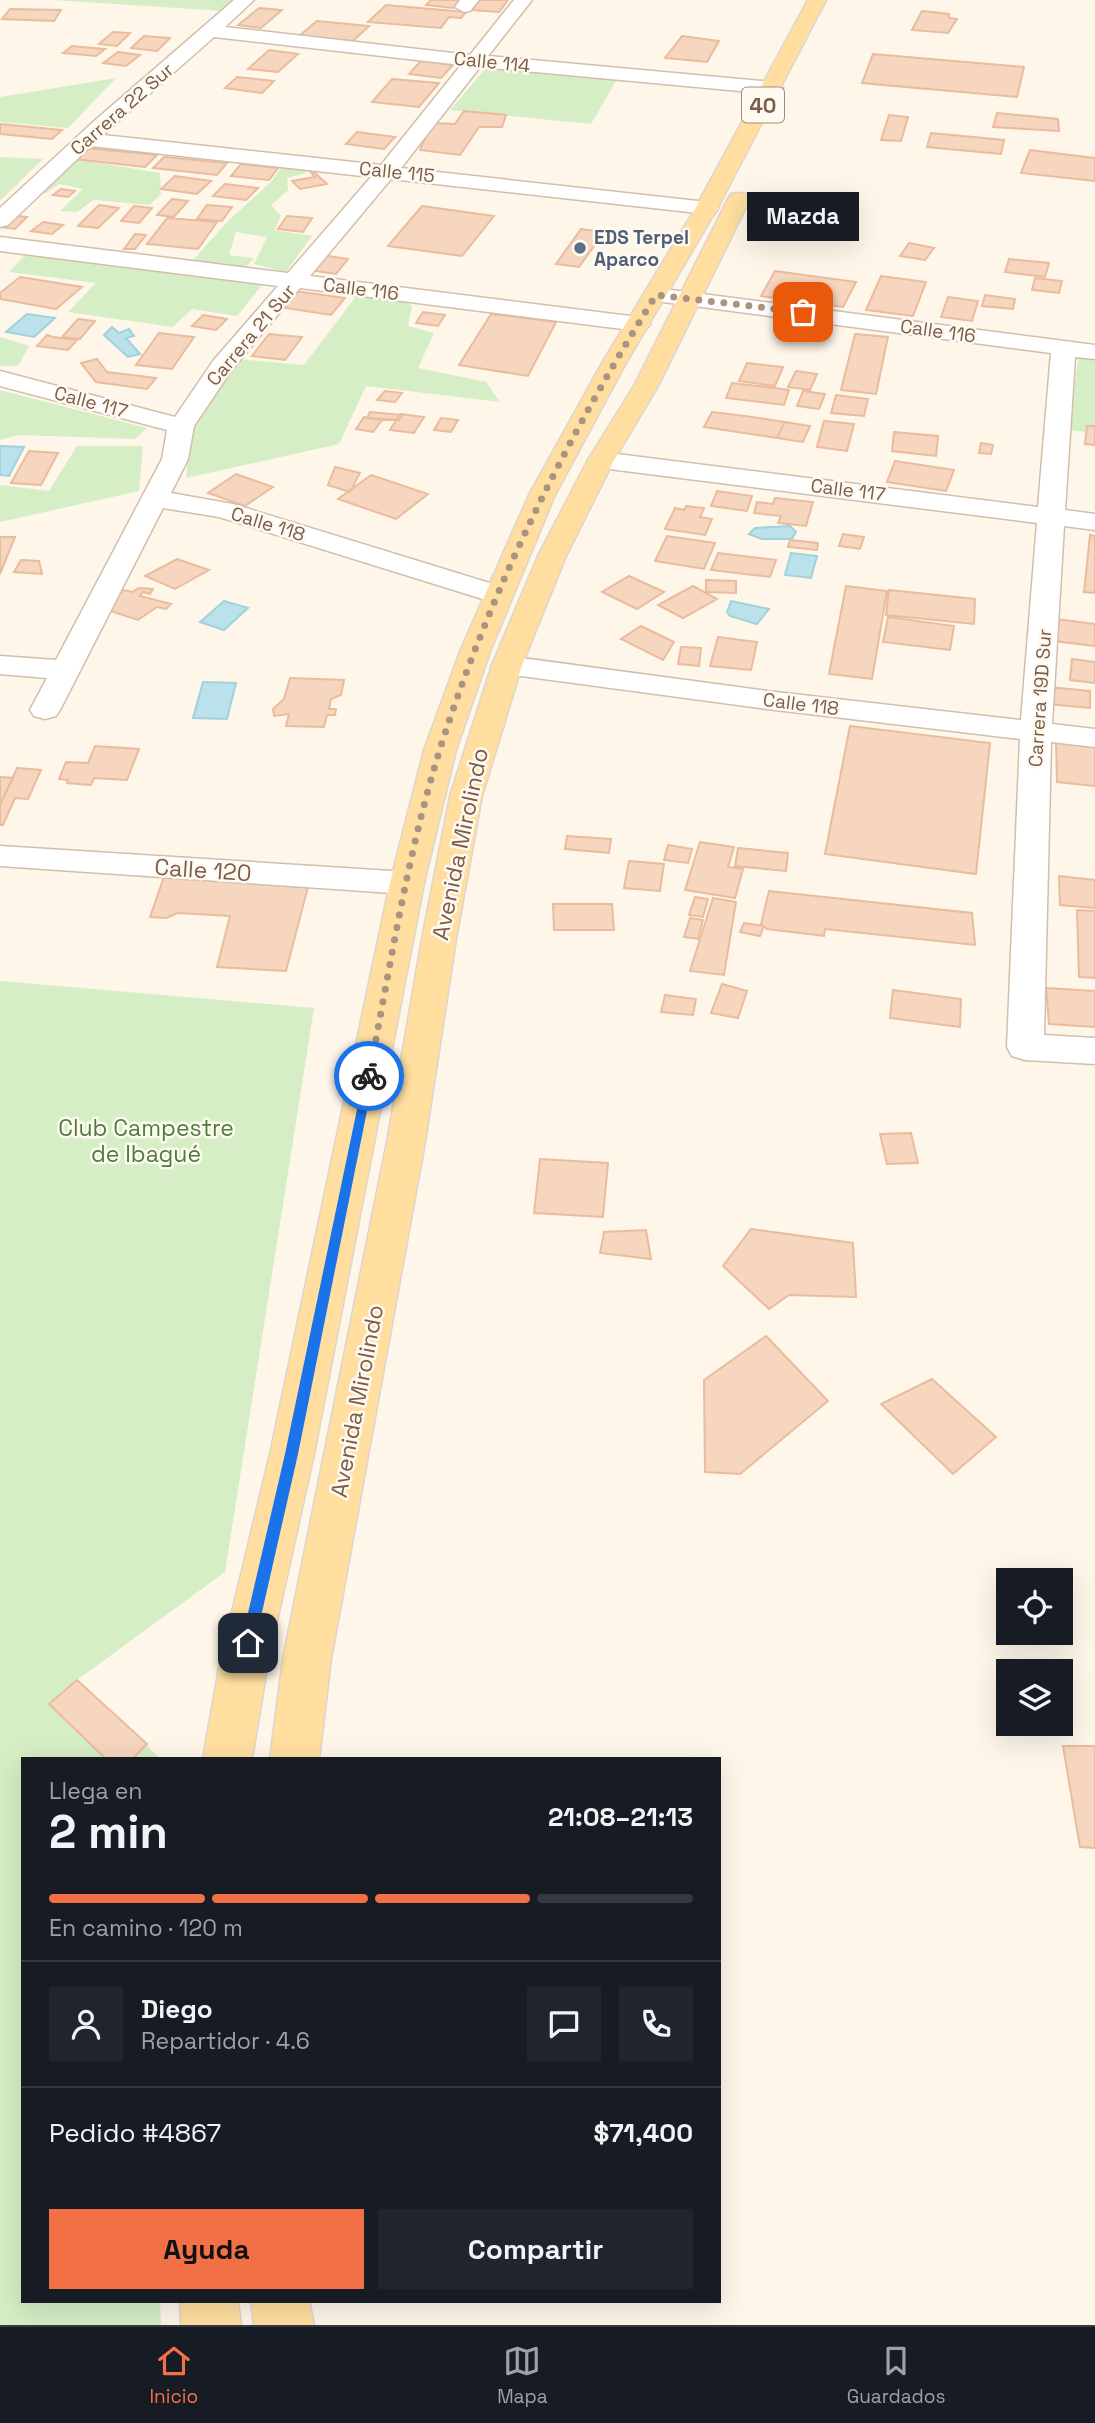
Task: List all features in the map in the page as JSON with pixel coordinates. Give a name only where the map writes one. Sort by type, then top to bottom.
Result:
[{"type":"main road","name":"Avenida Mirolindo","points":[[294,1757],[307,1659],[404,1155],[454,852],[466,796],[507,665],[552,556],[601,460],[646,386],[673,297],[707,208],[817,0]]},
{"type":"main road","name":"Avenida Mirolindo","points":[[227,1757],[244,1662],[292,1454],[407,883],[440,750],[499,595],[542,495],[638,324],[673,297],[750,176]]},
{"type":"main road","points":[[209,2303],[211,2325]]},
{"type":"main road","points":[[280,2303],[284,2325]]},
{"type":"street","name":"Carrera 22 Sur","points":[[0,220],[86,139],[212,32],[245,0]]},
{"type":"street","name":"Carrera 21 Sur","points":[[45,710],[156,499],[175,459],[181,426],[222,366],[387,171],[435,107],[476,61],[523,0]]},
{"type":"street","name":"Calle 114","points":[[212,32],[476,61],[772,88]]},
{"type":"street","name":"Calle 115","points":[[86,139],[707,208]]},
{"type":"street","name":"Calle 116","points":[[0,244],[638,324]]},
{"type":"street","name":"Calle 116","points":[[673,297],[1095,352]]},
{"type":"street","name":"Carrera 19D Sur","points":[[1063,348],[1036,732],[1025,1047],[1095,1051]]},
{"type":"street","name":"Calle 117","points":[[0,379],[181,426]]},
{"type":"street","name":"Calle 117","points":[[601,460],[1095,522]]},
{"type":"street","name":"Calle 118","points":[[156,499],[223,510],[499,595]]},
{"type":"street","points":[[0,665],[65,670]]},
{"type":"street","name":"Calle 118","points":[[507,665],[767,700],[1095,738]]},
{"type":"street","name":"Calle 120","points":[[0,856],[407,883]]},
{"type":"green space","points":[[54,0],[234,0],[223,11]]},
{"type":"green space","points":[[488,66],[617,79],[591,124],[450,110]]},
{"type":"green space","points":[[116,78],[68,128],[0,122],[0,97]]},
{"type":"green space","points":[[0,157],[43,159],[0,201]]},
{"type":"green space","points":[[74,159],[160,173],[161,194],[150,205],[93,200],[77,212],[60,211],[83,189],[59,184],[46,193],[33,191]]},
{"type":"green space","points":[[284,164],[299,164],[306,173],[287,178],[288,190],[271,205],[281,216],[274,230],[312,236],[286,272],[254,264],[267,237],[236,232],[229,255],[254,258],[245,268],[193,260],[229,220],[271,182]]},
{"type":"green space","points":[[27,253],[266,280],[237,316],[192,309],[173,327],[68,312],[96,283],[9,272]]},
{"type":"green space","points":[[357,295],[400,298],[412,306],[408,326],[434,333],[418,368],[486,382],[500,402],[366,386],[339,444],[186,478],[190,429],[238,359],[304,365]]},
{"type":"green space","points":[[0,337],[29,346],[18,366],[0,366]]},
{"type":"green space","points":[[1079,354],[1095,356],[1095,433],[1068,430]]},
{"type":"green space","points":[[0,390],[147,428],[135,439],[19,435],[0,440]]},
{"type":"green space","points":[[77,446],[143,446],[139,491],[0,522],[0,485],[49,491]]},
{"type":"green space","name":"Club Campestre de Ibagué","points":[[0,981],[314,1008],[225,1572],[77,1680],[159,1757],[21,1757],[21,2303],[160,2303],[161,2325],[0,2325]]},
{"type":"water","points":[[27,314],[55,318],[34,337],[6,332]]},
{"type":"water","points":[[112,327],[119,333],[129,329],[134,336],[126,338],[140,354],[128,357],[104,335]]},
{"type":"water","points":[[0,446],[24,447],[9,476],[0,475]]},
{"type":"water","points":[[790,526],[796,532],[792,539],[762,539],[749,534],[755,528]]},
{"type":"water","points":[[791,553],[817,556],[811,578],[785,575]]},
{"type":"water","points":[[224,601],[248,608],[224,630],[200,622]]},
{"type":"water","points":[[731,601],[769,609],[757,624],[730,616],[727,612]]},
{"type":"water","points":[[203,682],[236,683],[227,719],[193,718]]},
{"type":"building","points":[[431,0],[460,0],[453,8],[426,5]]},
{"type":"building","points":[[480,0],[508,0],[499,12],[471,10]]},
{"type":"building","points":[[386,5],[466,12],[461,18],[449,17],[441,28],[368,22]]},
{"type":"building","points":[[259,8],[282,10],[261,28],[238,25]]},
{"type":"building","points":[[10,9],[61,10],[54,21],[2,19]]},
{"type":"building","points":[[922,11],[949,14],[949,18],[957,19],[948,33],[912,30]]},
{"type":"building","points":[[317,21],[369,26],[353,41],[299,36]]},
{"type":"building","points":[[113,32],[130,33],[117,46],[99,44]]},
{"type":"building","points":[[144,36],[170,38],[157,51],[131,48]]},
{"type":"building","points":[[682,36],[719,41],[707,62],[665,58]]},
{"type":"building","points":[[72,46],[105,49],[96,56],[63,53]]},
{"type":"building","points":[[269,50],[298,54],[278,72],[248,69]]},
{"type":"building","points":[[118,52],[140,55],[126,66],[103,63]]},
{"type":"building","points":[[873,54],[1024,67],[1017,97],[862,83]]},
{"type":"building","points":[[421,61],[453,65],[441,78],[409,74]]},
{"type":"building","points":[[237,77],[274,81],[262,93],[225,88]]},
{"type":"building","points":[[392,79],[439,83],[419,107],[372,102]]},
{"type":"building","points":[[464,111],[506,115],[502,127],[479,127],[460,155],[420,150],[431,123],[455,124]]},
{"type":"building","points":[[997,113],[1058,119],[1059,131],[993,127]]},
{"type":"building","points":[[889,115],[908,117],[901,141],[881,140]]},
{"type":"building","points":[[0,124],[62,130],[52,139],[0,134]]},
{"type":"building","points":[[357,132],[395,137],[384,149],[346,144]]},
{"type":"building","points":[[931,133],[1004,140],[1001,154],[927,147]]},
{"type":"building","points":[[86,148],[157,155],[145,167],[74,159]]},
{"type":"building","points":[[1030,150],[1095,158],[1095,181],[1021,173]]},
{"type":"building","points":[[164,157],[227,163],[217,175],[153,168]]},
{"type":"building","points":[[241,164],[278,168],[269,180],[231,176]]},
{"type":"building","points":[[310,171],[327,184],[300,189],[292,181],[315,177]]},
{"type":"building","points":[[175,176],[211,181],[197,194],[161,189]]},
{"type":"building","points":[[225,184],[258,188],[246,200],[213,196]]},
{"type":"building","points":[[61,189],[75,191],[68,197],[53,195]]},
{"type":"building","points":[[172,199],[188,201],[174,217],[157,215]]},
{"type":"building","points":[[99,205],[119,208],[98,228],[78,226]]},
{"type":"building","points":[[207,205],[232,207],[222,221],[197,219]]},
{"type":"building","points":[[134,206],[152,208],[139,223],[121,221]]},
{"type":"building","points":[[422,206],[494,216],[462,256],[388,246]]},
{"type":"building","points":[[9,215],[27,217],[15,229],[0,227],[0,223]]},
{"type":"building","points":[[287,216],[312,218],[303,232],[278,229]]},
{"type":"building","points":[[167,218],[217,222],[198,249],[147,244]]},
{"type":"building","points":[[43,222],[63,225],[52,234],[31,231]]},
{"type":"building","name":"EDS Terpel Aparco","points":[[581,229],[604,232],[579,267],[556,264]]},
{"type":"building","points":[[135,234],[146,235],[135,249],[124,249]]},
{"type":"building","points":[[909,243],[934,248],[925,260],[900,256]]},
{"type":"building","points":[[322,255],[348,259],[336,274],[309,270]]},
{"type":"building","points":[[1009,259],[1049,263],[1045,277],[1005,272]]},
{"type":"building","points":[[775,271],[856,282],[843,307],[761,296]]},
{"type":"building","points":[[881,276],[926,282],[913,316],[866,310]]},
{"type":"building","points":[[20,277],[82,287],[56,309],[0,299],[0,293]]},
{"type":"building","points":[[1035,278],[1062,281],[1059,293],[1032,290]]},
{"type":"building","points":[[294,291],[345,298],[331,315],[280,307]]},
{"type":"building","points":[[985,295],[1015,299],[1013,309],[982,306]]},
{"type":"building","points":[[948,297],[978,301],[972,321],[941,317]]},
{"type":"building","points":[[423,312],[445,315],[438,326],[416,323]]},
{"type":"building","points":[[491,314],[556,322],[528,376],[459,365]]},
{"type":"building","points":[[203,315],[227,319],[216,330],[192,326]]},
{"type":"building","points":[[78,319],[95,321],[80,339],[62,337]]},
{"type":"building","points":[[159,333],[194,337],[172,369],[136,365]]},
{"type":"building","points":[[269,334],[302,337],[285,360],[252,356]]},
{"type":"building","points":[[855,334],[888,337],[876,394],[841,390]]},
{"type":"building","points":[[47,335],[77,340],[68,350],[37,346]]},
{"type":"building","points":[[97,359],[107,372],[156,378],[147,389],[96,382],[81,363]]},
{"type":"building","points":[[747,363],[783,367],[775,386],[739,381]]},
{"type":"building","points":[[796,371],[817,374],[810,390],[788,387]]},
{"type":"building","points":[[732,383],[789,390],[784,405],[726,398]]},
{"type":"building","points":[[385,391],[402,393],[395,402],[377,400]]},
{"type":"building","points":[[803,391],[825,394],[819,409],[797,406]]},
{"type":"building","points":[[836,395],[868,399],[864,416],[831,413]]},
{"type":"building","points":[[370,412],[402,415],[399,420],[367,418]]},
{"type":"building","points":[[712,412],[785,422],[777,438],[704,427]]},
{"type":"building","points":[[400,414],[424,417],[414,433],[390,430]]},
{"type":"building","points":[[364,417],[382,420],[373,432],[356,429]]},
{"type":"building","points":[[441,418],[458,420],[451,432],[434,430]]},
{"type":"building","points":[[824,421],[854,424],[847,451],[817,447]]},
{"type":"building","points":[[785,422],[810,426],[803,442],[777,438]]},
{"type":"building","points":[[1087,426],[1095,426],[1095,445],[1085,444]]},
{"type":"building","points":[[894,432],[938,436],[936,456],[892,451]]},
{"type":"building","points":[[981,443],[993,445],[991,454],[979,453]]},
{"type":"building","points":[[29,451],[58,453],[41,485],[11,483]]},
{"type":"building","points":[[895,461],[954,470],[946,491],[887,482]]},
{"type":"building","points":[[335,467],[360,473],[350,492],[328,485]]},
{"type":"building","points":[[236,474],[273,487],[245,506],[208,493]]},
{"type":"building","points":[[371,475],[428,494],[396,519],[338,499]]},
{"type":"building","points":[[717,491],[752,496],[747,511],[711,506]]},
{"type":"building","points":[[775,498],[813,502],[806,526],[778,523],[781,516],[754,513],[757,502],[773,504]]},
{"type":"building","points":[[686,506],[704,508],[700,517],[712,519],[705,535],[665,529],[675,508],[684,510]]},
{"type":"building","points":[[843,534],[864,537],[860,549],[839,546]]},
{"type":"building","points":[[1090,535],[1095,536],[1095,593],[1084,592]]},
{"type":"building","points":[[667,536],[715,543],[704,569],[655,561]]},
{"type":"building","points":[[0,537],[15,537],[0,574]]},
{"type":"building","points":[[790,540],[818,543],[817,550],[788,547]]},
{"type":"building","points":[[718,553],[776,560],[770,577],[711,570]]},
{"type":"building","points":[[177,559],[209,570],[175,589],[145,576]]},
{"type":"building","points":[[21,560],[39,561],[42,574],[14,572]]},
{"type":"building","points":[[629,576],[664,592],[637,609],[602,592]]},
{"type":"building","points":[[706,580],[736,581],[736,593],[706,592]]},
{"type":"building","points":[[693,586],[717,599],[683,618],[658,605]]},
{"type":"building","points":[[846,586],[887,591],[872,679],[829,674]]},
{"type":"building","points":[[139,588],[153,589],[150,594],[143,592],[140,596],[171,604],[166,609],[157,607],[138,620],[101,608],[124,590],[132,592]]},
{"type":"building","points":[[889,590],[975,599],[974,624],[886,615]]},
{"type":"building","points":[[888,617],[954,626],[950,650],[883,642]]},
{"type":"building","points":[[1056,619],[1095,624],[1095,646],[1054,641]]},
{"type":"building","points":[[641,626],[674,642],[663,660],[621,639]]},
{"type":"building","points":[[718,637],[757,642],[751,670],[710,666]]},
{"type":"building","points":[[681,647],[701,648],[699,666],[678,664]]},
{"type":"building","points":[[1072,659],[1095,662],[1095,683],[1070,680]]},
{"type":"building","points":[[290,678],[344,680],[341,695],[331,699],[329,709],[336,709],[335,715],[327,715],[324,727],[286,726],[289,714],[274,716],[273,709],[284,699]]},
{"type":"building","points":[[1048,687],[1090,691],[1090,708],[1048,704]]},
{"type":"building","points":[[850,726],[990,743],[976,874],[825,854]]},
{"type":"building","points":[[1056,741],[1095,745],[1095,786],[1057,782]]},
{"type":"building","points":[[95,746],[139,749],[127,780],[94,778],[91,785],[67,783],[68,780],[59,779],[66,762],[88,763]]},
{"type":"building","points":[[17,768],[41,770],[28,799],[15,798],[3,825],[0,825],[0,805]]},
{"type":"building","points":[[0,777],[13,778],[1,803],[0,803]]},
{"type":"building","points":[[567,836],[611,839],[609,853],[565,849]]},
{"type":"building","points":[[700,842],[734,847],[728,867],[743,869],[735,898],[685,890]]},
{"type":"building","points":[[668,845],[692,849],[688,863],[664,860]]},
{"type":"building","points":[[738,848],[788,853],[786,871],[735,866]]},
{"type":"building","points":[[629,861],[664,864],[660,891],[624,888]]},
{"type":"building","points":[[165,874],[309,883],[286,971],[217,967],[230,916],[178,913],[166,918],[150,917]]},
{"type":"building","points":[[1059,876],[1095,880],[1095,908],[1060,905]]},
{"type":"building","points":[[769,891],[972,913],[975,945],[825,929],[824,936],[767,929],[761,924]]},
{"type":"building","points":[[695,897],[708,899],[703,917],[689,915]]},
{"type":"building","points":[[713,898],[736,902],[724,975],[690,971]]},
{"type":"building","points":[[553,904],[612,904],[614,930],[554,930]]},
{"type":"building","points":[[1077,910],[1095,911],[1095,978],[1079,977]]},
{"type":"building","points":[[690,918],[703,920],[698,939],[684,937]]},
{"type":"building","points":[[744,923],[764,926],[760,936],[740,932]]},
{"type":"building","points":[[722,984],[747,991],[738,1018],[711,1013]]},
{"type":"building","points":[[1046,988],[1095,991],[1095,1027],[1049,1024]]},
{"type":"building","points":[[893,990],[961,999],[960,1027],[890,1018]]},
{"type":"building","points":[[665,995],[696,999],[693,1015],[661,1012]]},
{"type":"building","points":[[911,1133],[918,1163],[887,1164],[880,1134]]},
{"type":"building","points":[[540,1159],[608,1163],[603,1217],[534,1213]]},
{"type":"building","points":[[751,1229],[853,1243],[856,1297],[789,1295],[769,1309],[723,1266]]},
{"type":"building","points":[[646,1230],[651,1259],[600,1253],[604,1232]]},
{"type":"building","points":[[766,1336],[828,1401],[740,1474],[705,1472],[704,1380]]},
{"type":"building","points":[[932,1379],[996,1437],[953,1474],[881,1404]]},
{"type":"building","points":[[77,1680],[147,1744],[134,1757],[104,1757],[49,1704]]},
{"type":"building","points":[[1063,1746],[1095,1746],[1095,1848],[1080,1847]]},
{"type":"way so far","points":[[369,1076],[407,883],[440,750],[476,649],[531,519],[614,363],[656,295],[803,312]]},
{"type":"place","name":"EDS Terpel Aparco","points":[[580,248]]},
{"type":"place","name":"Mazda","points":[[803,312]]},
{"type":"route","points":[[248,1643],[292,1454],[369,1076]]}]
